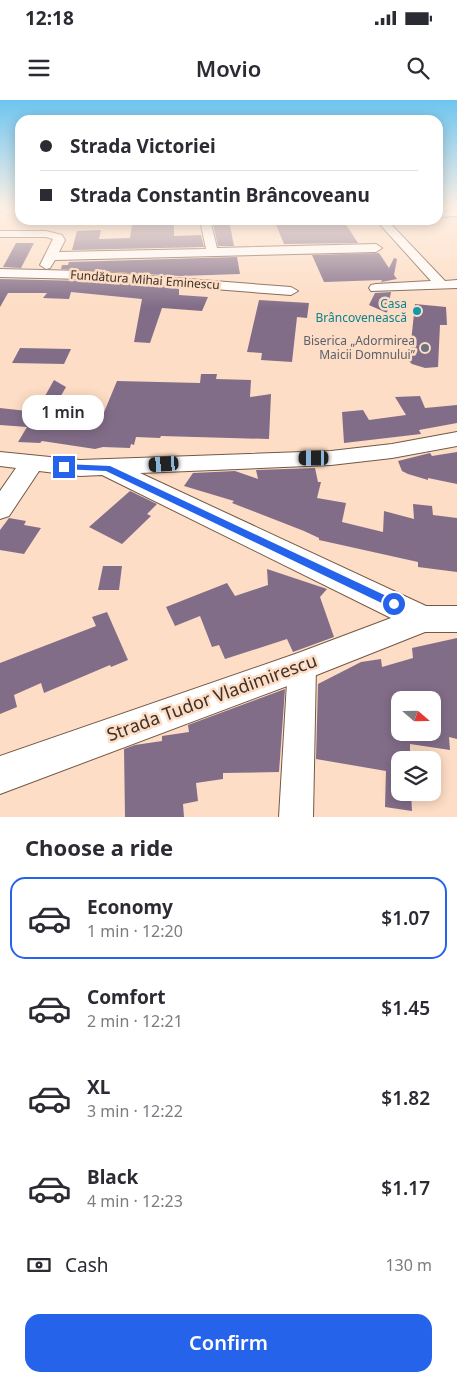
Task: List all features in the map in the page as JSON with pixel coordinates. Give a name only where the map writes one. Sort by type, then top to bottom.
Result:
[{"type":"street","points":[[42,273],[59,240]]},
{"type":"street","points":[[210,240],[212,251]]},
{"type":"street","points":[[400,240],[442,285]]},
{"type":"street","points":[[51,256],[376,248]]},
{"type":"street","name":"Fundătura Mihai Eminescu","points":[[0,272],[42,273],[291,291]]},
{"type":"street","points":[[376,288],[457,284]]},
{"type":"street","points":[[0,458],[32,464],[107,468],[349,457],[457,439]]},
{"type":"street","points":[[0,510],[32,464]]},
{"type":"street","points":[[107,468],[423,619],[457,619]]},
{"type":"street","name":"Strada Tudor Vladimirescu","points":[[0,775],[302,666],[423,619]]},
{"type":"street","points":[[296,817],[302,666]]},
{"type":"building","points":[[75,240],[202,240],[204,247],[72,250]]},
{"type":"building","points":[[217,240],[233,240],[234,246],[218,246]]},
{"type":"building","points":[[283,240],[356,240],[358,243],[284,244]]},
{"type":"building","points":[[16,243],[34,243],[21,268],[3,267]]},
{"type":"building","points":[[379,253],[389,268],[394,258],[397,259],[394,275],[397,279],[381,282],[382,280],[324,282],[312,255]]},
{"type":"building","points":[[237,257],[240,274],[180,276],[61,269],[62,265],[68,265],[69,262]]},
{"type":"building","points":[[0,279],[84,281],[179,288],[179,295],[208,297],[202,311],[162,308],[150,343],[134,342],[142,299],[71,292],[69,299],[43,298],[47,293],[8,293],[0,307]]},
{"type":"building","points":[[391,292],[387,313],[369,305],[375,293]]},
{"type":"building","points":[[259,300],[309,303],[307,318],[297,317],[292,362],[261,360],[262,353],[247,352]]},
{"type":"building","points":[[415,304],[446,307],[447,325],[440,325],[438,367],[425,368],[412,364],[409,361]]},
{"type":"building","points":[[20,348],[71,349],[64,364],[12,363]]},
{"type":"building","points":[[201,374],[217,374],[216,379],[251,380],[250,397],[271,394],[269,439],[136,437],[134,445],[131,444],[130,448],[103,447],[95,449],[42,441],[40,443],[18,442],[27,427],[0,425],[0,408],[36,412],[54,380],[66,387],[47,420],[79,424],[86,415],[102,417],[117,381],[200,383]]},
{"type":"building","points":[[420,396],[425,408],[457,405],[457,423],[419,430],[421,434],[344,443],[342,412],[363,410],[369,420],[406,415],[395,397]]},
{"type":"building","points":[[457,452],[457,484],[428,478],[428,480],[408,474],[402,471],[398,461],[430,453],[432,456]]},
{"type":"building","points":[[315,468],[318,482],[321,482],[317,498],[346,503],[342,522],[383,532],[384,511],[414,519],[413,504],[432,506],[433,515],[457,518],[457,572],[418,567],[418,562],[319,540],[319,538],[304,531],[232,503],[234,501],[184,486],[193,473],[235,471],[258,479],[256,470]]},
{"type":"building","points":[[130,491],[157,504],[147,514],[151,516],[122,544],[89,527]]},
{"type":"building","points":[[9,518],[26,521],[24,525],[41,528],[24,554],[0,550],[0,530]]},
{"type":"building","points":[[103,566],[122,566],[119,590],[98,590]]},
{"type":"building","points":[[267,569],[327,589],[320,597],[334,637],[293,652],[287,639],[225,659],[219,645],[212,647],[200,616],[175,626],[166,607],[227,583],[235,596],[268,585]]},
{"type":"building","points":[[107,612],[128,660],[111,667],[110,665],[44,693],[41,683],[14,695],[17,707],[0,714],[0,663],[96,626],[92,617]]},
{"type":"building","points":[[457,638],[457,739],[449,737],[450,750],[410,744],[410,751],[391,751],[391,801],[411,801],[412,811],[385,807],[386,771],[316,759],[318,684],[361,662],[381,659],[382,667],[413,658],[412,648]]},
{"type":"building","points":[[285,689],[279,772],[223,773],[223,779],[196,783],[198,801],[183,804],[184,817],[125,817],[124,749],[135,745],[162,741],[162,736],[189,732],[188,725]]},
{"type":"place","name":"Casa Brâncovenească","points":[[417,311]]},
{"type":"place","name":"Biserica „Adormirea Maicii Domnului”","points":[[425,348]]},
{"type":"route","points":[[64,467],[107,468],[394,604]]}]
